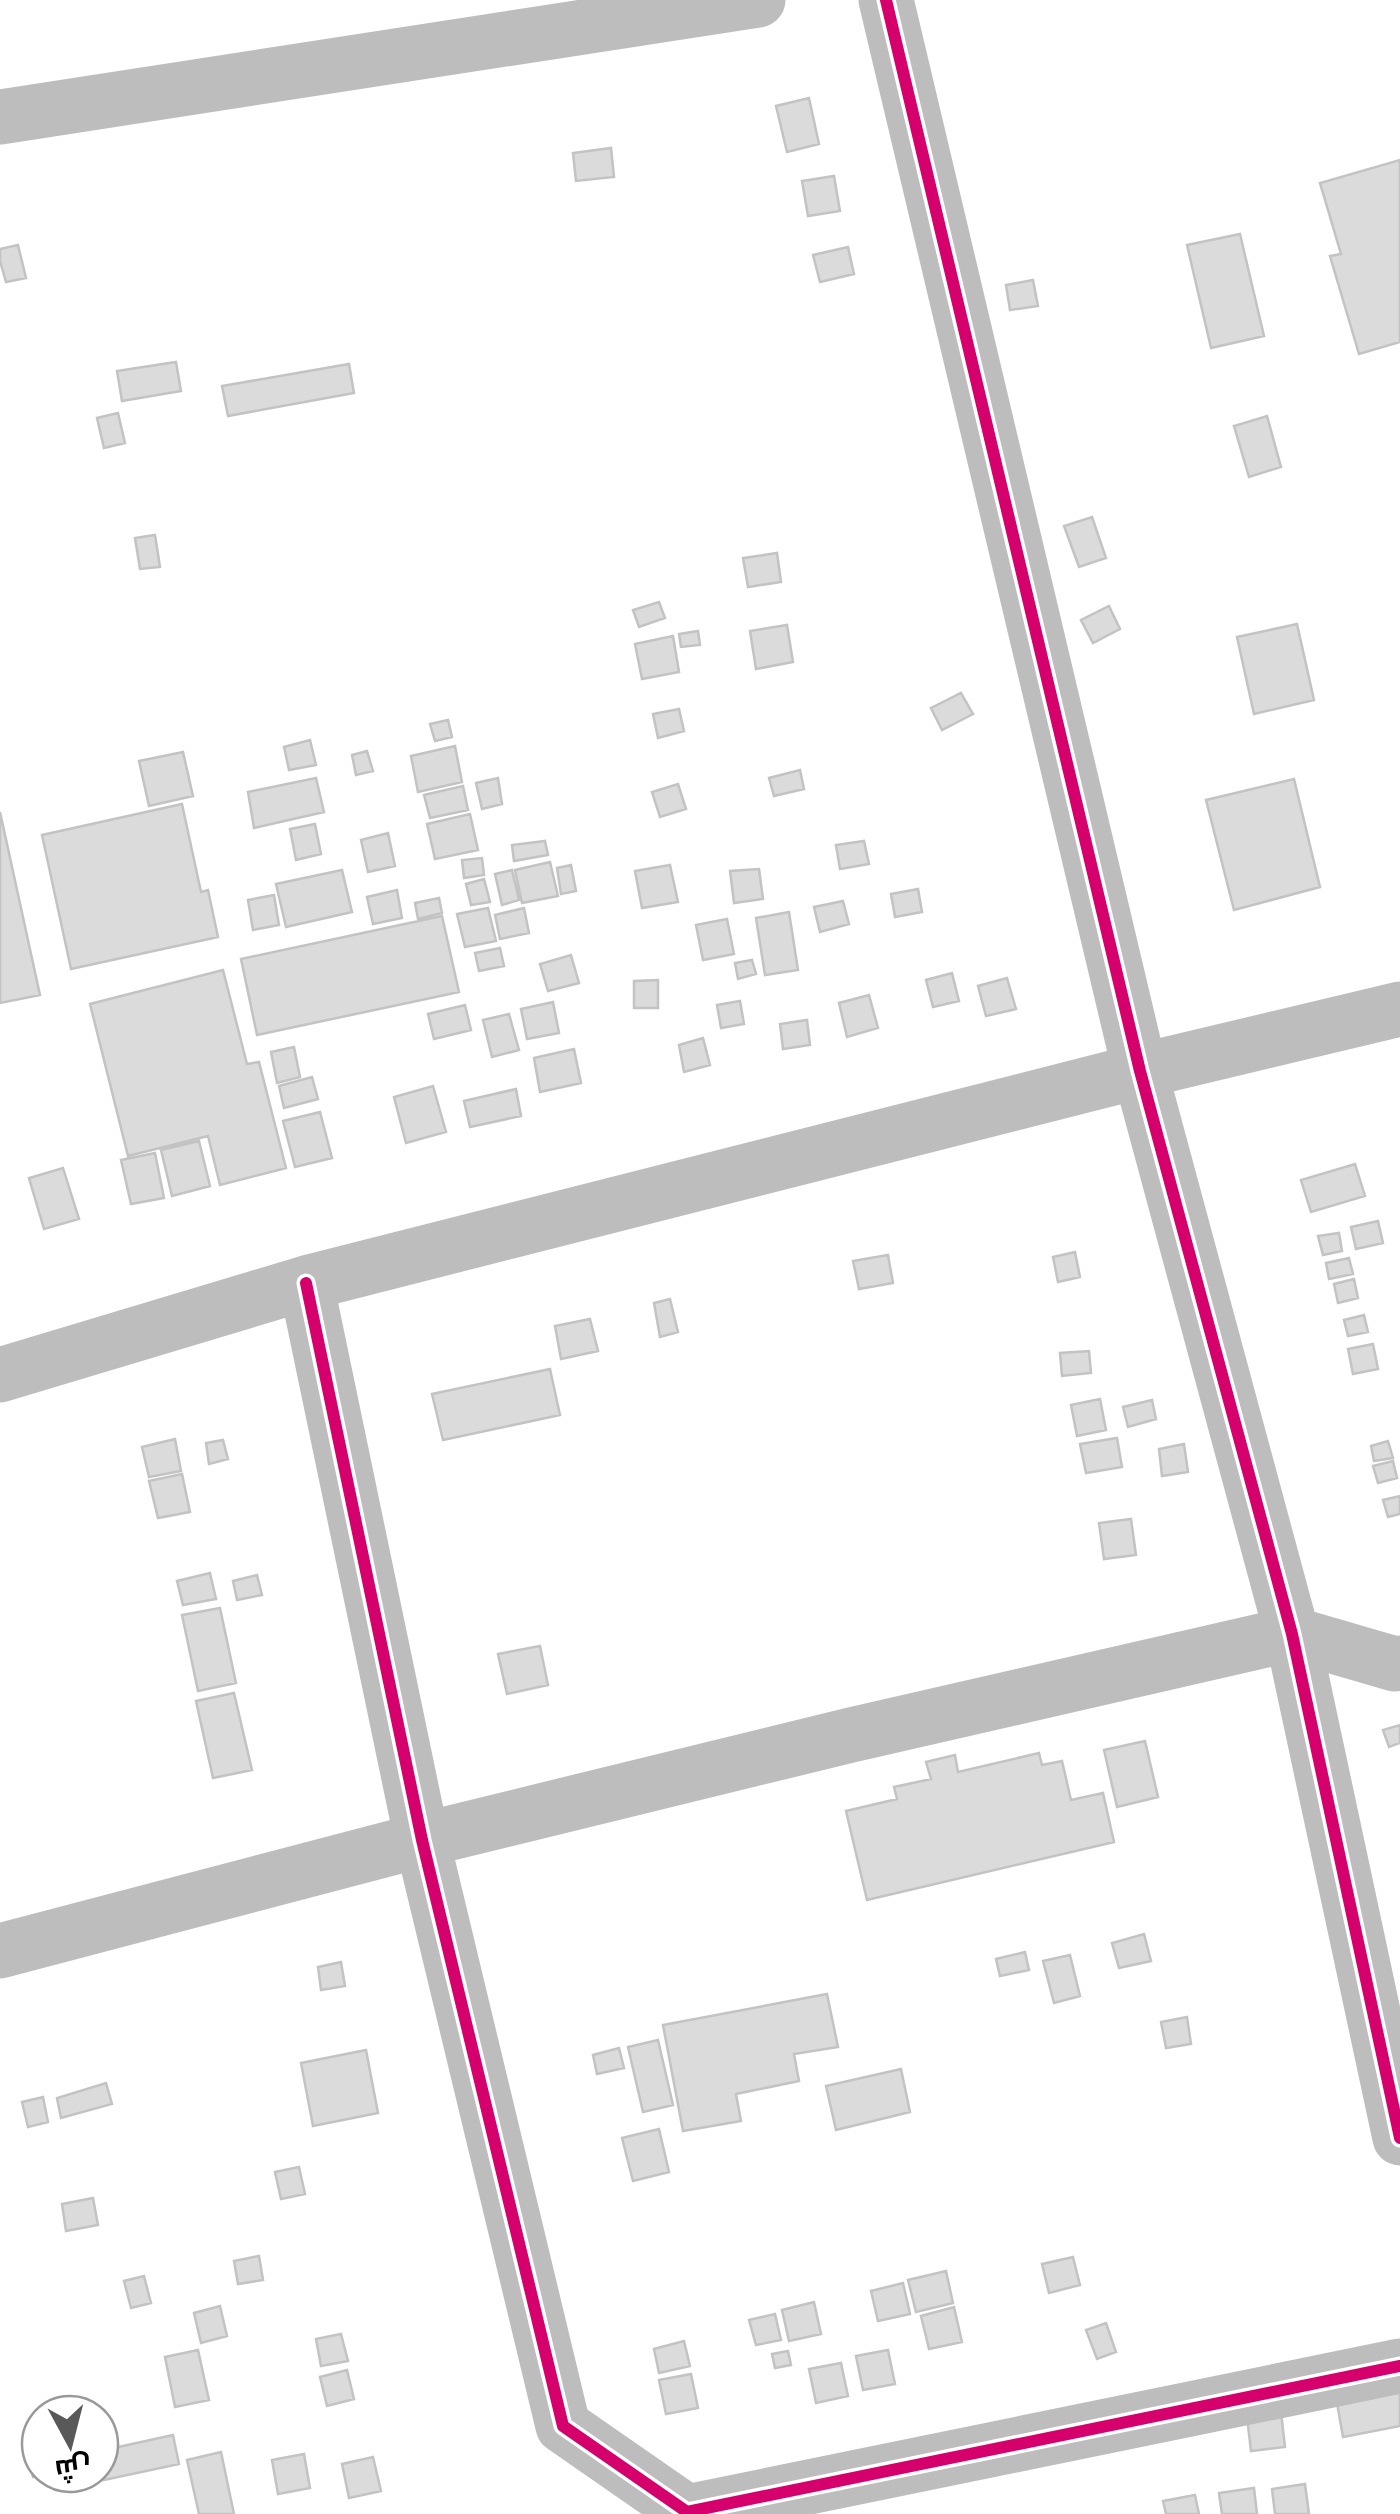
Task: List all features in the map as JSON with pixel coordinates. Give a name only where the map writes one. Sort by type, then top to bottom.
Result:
[{"type":"street","points":[[0,117],[758,0]]},
{"type":"street","points":[[886,0],[1140,1071],[1292,1634],[1400,2138]]},
{"type":"street","points":[[0,1376],[306,1283],[1140,1071],[1400,1009]]},
{"type":"street","points":[[306,1283],[422,1840],[562,2426],[687,2512],[1400,2366]]},
{"type":"street","points":[[0,1951],[422,1840],[850,1735],[1292,1634],[1400,1664]]},
{"type":"building","points":[[809,98],[819,144],[787,152],[776,106]]},
{"type":"building","points":[[611,148],[614,177],[576,181],[573,153]]},
{"type":"building","points":[[1400,160],[1400,342],[1359,354],[1330,256],[1341,254],[1320,183]]},
{"type":"building","points":[[834,176],[840,211],[808,216],[802,181]]},
{"type":"building","points":[[1240,234],[1264,336],[1211,348],[1187,245]]},
{"type":"building","points":[[18,245],[26,278],[6,282],[0,249]]},
{"type":"building","points":[[848,247],[854,274],[820,282],[813,255]]},
{"type":"building","points":[[1033,280],[1038,306],[1010,310],[1006,285]]},
{"type":"building","points":[[176,362],[181,391],[122,401],[117,371]]},
{"type":"building","points":[[349,364],[354,393],[228,416],[222,386]]},
{"type":"building","points":[[118,413],[125,443],[104,448],[97,418]]},
{"type":"building","points":[[1267,416],[1281,467],[1249,477],[1234,426]]},
{"type":"building","points":[[1092,517],[1106,558],[1079,567],[1064,526]]},
{"type":"building","points":[[155,535],[160,567],[140,569],[135,538]]},
{"type":"building","points":[[777,553],[781,582],[748,587],[743,558]]},
{"type":"building","points":[[659,602],[665,618],[639,627],[633,610]]},
{"type":"building","points":[[1109,606],[1120,629],[1093,643],[1081,620]]},
{"type":"building","points":[[1297,624],[1314,700],[1254,714],[1237,637]]},
{"type":"building","points":[[787,625],[793,662],[756,669],[750,631]]},
{"type":"building","points":[[698,631],[700,645],[681,647],[679,634]]},
{"type":"building","points":[[673,636],[679,672],[642,679],[635,644]]},
{"type":"building","points":[[961,693],[973,714],[942,730],[931,708]]},
{"type":"building","points":[[679,709],[684,731],[658,738],[653,714]]},
{"type":"building","points":[[448,720],[452,737],[435,741],[430,724]]},
{"type":"building","points":[[310,740],[316,765],[289,770],[284,747]]},
{"type":"building","points":[[455,746],[462,782],[418,792],[411,756]]},
{"type":"building","points":[[367,751],[373,771],[356,775],[352,755]]},
{"type":"building","points":[[183,752],[193,796],[149,806],[139,761]]},
{"type":"building","points":[[800,770],[804,789],[774,796],[769,778]]},
{"type":"building","points":[[316,778],[324,812],[254,828],[248,792]]},
{"type":"building","points":[[498,778],[502,804],[482,809],[476,783]]},
{"type":"building","points":[[1294,779],[1320,887],[1234,910],[1206,800]]},
{"type":"building","points":[[678,784],[686,809],[660,817],[652,792]]},
{"type":"building","points":[[463,786],[468,810],[430,818],[424,795]]},
{"type":"building","points":[[182,804],[201,892],[208,890],[218,937],[71,969],[42,835]]},
{"type":"building","points":[[0,812],[40,995],[0,1003]]},
{"type":"building","points":[[470,814],[478,850],[435,859],[427,824]]},
{"type":"building","points":[[315,824],[321,854],[296,860],[290,829]]},
{"type":"building","points":[[388,833],[395,866],[368,872],[361,840]]},
{"type":"building","points":[[545,841],[548,855],[514,861],[512,845]]},
{"type":"building","points":[[864,841],[869,864],[840,869],[836,845]]},
{"type":"building","points":[[482,858],[484,875],[464,878],[462,860]]},
{"type":"building","points":[[550,862],[558,896],[522,903],[515,870]]},
{"type":"building","points":[[571,865],[576,891],[561,894],[557,868]]},
{"type":"building","points":[[670,865],[678,902],[642,908],[635,871]]},
{"type":"building","points":[[759,869],[763,899],[734,903],[730,871]]},
{"type":"building","points":[[342,870],[352,912],[286,927],[276,884]]},
{"type":"building","points":[[512,870],[519,900],[502,905],[495,874]]},
{"type":"building","points":[[484,879],[490,902],[471,905],[466,884]]},
{"type":"building","points":[[918,889],[922,912],[895,917],[891,894]]},
{"type":"building","points":[[397,890],[402,918],[373,924],[367,897]]},
{"type":"building","points":[[274,895],[279,925],[253,930],[248,900]]},
{"type":"building","points":[[439,898],[442,913],[418,919],[415,903]]},
{"type":"building","points":[[843,901],[849,924],[820,932],[814,907]]},
{"type":"building","points":[[488,908],[496,941],[465,947],[457,914]]},
{"type":"building","points":[[524,908],[529,933],[500,939],[495,915]]},
{"type":"building","points":[[789,912],[798,970],[765,975],[756,918]]},
{"type":"building","points":[[442,916],[459,992],[257,1035],[241,959]]},
{"type":"building","points":[[727,919],[734,954],[703,960],[696,925]]},
{"type":"building","points":[[500,948],[504,966],[479,971],[475,953]]},
{"type":"building","points":[[571,955],[579,983],[548,991],[540,964]]},
{"type":"building","points":[[752,960],[756,974],[738,979],[735,963]]},
{"type":"building","points":[[223,970],[247,1064],[259,1062],[286,1168],[220,1185],[208,1136],[128,1156],[90,1004]]},
{"type":"building","points":[[952,973],[959,1001],[933,1007],[926,980]]},
{"type":"building","points":[[1007,978],[1016,1009],[986,1016],[978,986]]},
{"type":"building","points":[[658,980],[658,1008],[634,1008],[634,981]]},
{"type":"building","points":[[869,995],[878,1028],[847,1037],[839,1003]]},
{"type":"building","points":[[740,1001],[744,1024],[721,1028],[717,1005]]},
{"type":"building","points":[[553,1002],[559,1033],[527,1039],[521,1009]]},
{"type":"building","points":[[465,1005],[471,1030],[434,1039],[428,1014]]},
{"type":"building","points":[[509,1014],[519,1050],[492,1057],[483,1020]]},
{"type":"building","points":[[807,1020],[810,1045],[783,1049],[780,1024]]},
{"type":"building","points":[[703,1038],[710,1065],[684,1072],[679,1045]]},
{"type":"building","points":[[294,1047],[300,1077],[277,1083],[271,1052]]},
{"type":"building","points":[[574,1049],[581,1083],[540,1092],[534,1058]]},
{"type":"building","points":[[312,1077],[318,1099],[284,1108],[279,1086]]},
{"type":"building","points":[[433,1086],[446,1132],[406,1143],[394,1097]]},
{"type":"building","points":[[516,1089],[521,1116],[470,1127],[464,1101]]},
{"type":"building","points":[[320,1112],[332,1158],[295,1167],[283,1121]]},
{"type":"building","points":[[199,1141],[210,1186],[172,1196],[161,1150]]},
{"type":"building","points":[[155,1153],[164,1198],[131,1204],[121,1160]]},
{"type":"building","points":[[1355,1164],[1365,1196],[1311,1212],[1301,1180]]},
{"type":"building","points":[[63,1168],[79,1219],[44,1229],[29,1178]]},
{"type":"building","points":[[1378,1221],[1383,1243],[1356,1249],[1351,1227]]},
{"type":"building","points":[[1339,1233],[1342,1251],[1323,1255],[1318,1236]]},
{"type":"building","points":[[1075,1252],[1080,1277],[1058,1282],[1053,1257]]},
{"type":"building","points":[[888,1255],[893,1283],[859,1289],[853,1261]]},
{"type":"building","points":[[1349,1258],[1353,1274],[1329,1279],[1326,1263]]},
{"type":"building","points":[[1354,1279],[1358,1298],[1338,1303],[1334,1284]]},
{"type":"building","points":[[670,1299],[678,1332],[660,1337],[654,1303]]},
{"type":"building","points":[[1364,1315],[1368,1332],[1348,1336],[1344,1320]]},
{"type":"building","points":[[590,1319],[598,1351],[561,1359],[555,1326]]},
{"type":"building","points":[[1373,1344],[1378,1369],[1353,1374],[1348,1349]]},
{"type":"building","points":[[1089,1351],[1091,1373],[1062,1376],[1060,1353]]},
{"type":"building","points":[[550,1369],[560,1415],[443,1440],[432,1394]]},
{"type":"building","points":[[1100,1399],[1106,1430],[1077,1436],[1071,1405]]},
{"type":"building","points":[[1152,1400],[1156,1419],[1128,1427],[1123,1407]]},
{"type":"building","points":[[1117,1438],[1122,1467],[1086,1473],[1080,1444]]},
{"type":"building","points":[[175,1439],[181,1471],[149,1477],[142,1447]]},
{"type":"building","points":[[223,1440],[228,1459],[209,1464],[206,1443]]},
{"type":"building","points":[[1388,1441],[1393,1458],[1374,1461],[1371,1446]]},
{"type":"building","points":[[1184,1444],[1188,1472],[1162,1476],[1159,1449]]},
{"type":"building","points":[[1393,1461],[1397,1478],[1378,1483],[1373,1466]]},
{"type":"building","points":[[182,1474],[190,1512],[158,1518],[149,1481]]},
{"type":"building","points":[[1400,1496],[1400,1514],[1388,1517],[1383,1500]]},
{"type":"building","points":[[1131,1519],[1136,1555],[1104,1559],[1099,1523]]},
{"type":"building","points":[[210,1573],[216,1599],[183,1605],[177,1581]]},
{"type":"building","points":[[257,1575],[262,1595],[237,1600],[233,1581]]},
{"type":"building","points":[[220,1608],[236,1683],[198,1691],[182,1615]]},
{"type":"building","points":[[540,1646],[548,1685],[507,1694],[498,1654]]},
{"type":"building","points":[[234,1693],[252,1770],[213,1778],[196,1701]]},
{"type":"building","points":[[1400,1725],[1400,1743],[1389,1747],[1383,1730]]},
{"type":"building","points":[[1145,1741],[1158,1797],[1117,1807],[1104,1750]]},
{"type":"building","points":[[1039,1753],[1042,1765],[1062,1761],[1071,1800],[1103,1793],[1114,1842],[867,1900],[846,1811],[897,1799],[894,1787],[931,1779],[926,1762],[955,1755],[958,1772]]},
{"type":"building","points":[[1144,1934],[1151,1961],[1119,1968],[1112,1943]]},
{"type":"building","points":[[1025,1952],[1029,1970],[1000,1976],[996,1959]]},
{"type":"building","points":[[1070,1955],[1080,1996],[1054,2003],[1043,1961]]},
{"type":"building","points":[[341,1962],[345,1986],[321,1990],[318,1967]]},
{"type":"building","points":[[827,1994],[838,2047],[794,2054],[799,2081],[736,2094],[741,2121],[683,2131],[663,2025]]},
{"type":"building","points":[[1187,2017],[1191,2044],[1166,2048],[1161,2022]]},
{"type":"building","points":[[658,2040],[673,2105],[643,2112],[628,2047]]},
{"type":"building","points":[[619,2048],[624,2068],[597,2074],[593,2055]]},
{"type":"building","points":[[366,2050],[378,2113],[313,2126],[301,2063]]},
{"type":"building","points":[[901,2069],[910,2112],[836,2130],[826,2086]]},
{"type":"building","points":[[106,2083],[112,2104],[61,2118],[57,2098]]},
{"type":"building","points":[[43,2097],[48,2122],[28,2127],[22,2102]]},
{"type":"building","points":[[659,2129],[669,2172],[633,2181],[622,2138]]},
{"type":"building","points":[[299,2167],[305,2194],[281,2199],[275,2172]]},
{"type":"building","points":[[93,2198],[98,2225],[66,2231],[62,2204]]},
{"type":"building","points":[[259,2256],[263,2280],[238,2284],[234,2261]]},
{"type":"building","points":[[1073,2257],[1080,2285],[1049,2293],[1042,2264]]},
{"type":"building","points":[[946,2271],[953,2303],[916,2312],[908,2280]]},
{"type":"building","points":[[144,2276],[151,2303],[131,2308],[124,2281]]},
{"type":"building","points":[[903,2283],[910,2314],[878,2321],[871,2291]]},
{"type":"building","points":[[814,2302],[821,2334],[789,2341],[782,2310]]},
{"type":"building","points":[[220,2306],[227,2336],[201,2343],[194,2313]]},
{"type":"building","points":[[954,2307],[962,2342],[929,2349],[921,2316]]},
{"type":"building","points":[[775,2314],[781,2340],[756,2345],[749,2320]]},
{"type":"building","points":[[1106,2323],[1116,2352],[1097,2359],[1086,2330]]},
{"type":"building","points":[[341,2334],[348,2361],[321,2366],[316,2339]]},
{"type":"building","points":[[684,2341],[690,2366],[659,2373],[654,2349]]},
{"type":"building","points":[[198,2350],[209,2400],[175,2407],[165,2357]]},
{"type":"building","points":[[888,2350],[895,2384],[863,2390],[856,2356]]},
{"type":"building","points":[[788,2351],[791,2365],[775,2368],[772,2354]]},
{"type":"building","points":[[841,2363],[848,2396],[816,2403],[809,2369]]},
{"type":"building","points":[[347,2370],[354,2399],[327,2406],[320,2377]]},
{"type":"building","points":[[691,2374],[698,2408],[666,2414],[659,2380]]},
{"type":"building","points":[[1400,2391],[1400,2426],[1343,2437],[1337,2403]]},
{"type":"building","points":[[1281,2412],[1285,2447],[1251,2451],[1247,2417]]},
{"type":"building","points":[[173,2435],[179,2464],[120,2477],[120,2447]]},
{"type":"building","points":[[221,2452],[234,2514],[199,2514],[187,2460]]},
{"type":"building","points":[[304,2454],[310,2488],[278,2494],[272,2460]]},
{"type":"building","points":[[373,2457],[381,2491],[349,2498],[342,2464]]},
{"type":"building","points":[[1305,2484],[1309,2514],[1275,2514],[1272,2489]]},
{"type":"building","points":[[1254,2488],[1257,2514],[1222,2514],[1219,2493]]},
{"type":"building","points":[[1195,2495],[1199,2514],[1166,2514],[1163,2501]]},
{"type":"cycle path","points":[[886,0],[1140,1071],[1292,1634],[1400,2138]]},
{"type":"cycle path","points":[[306,1283],[422,1840],[563,2426],[687,2512],[1400,2366]]}]
